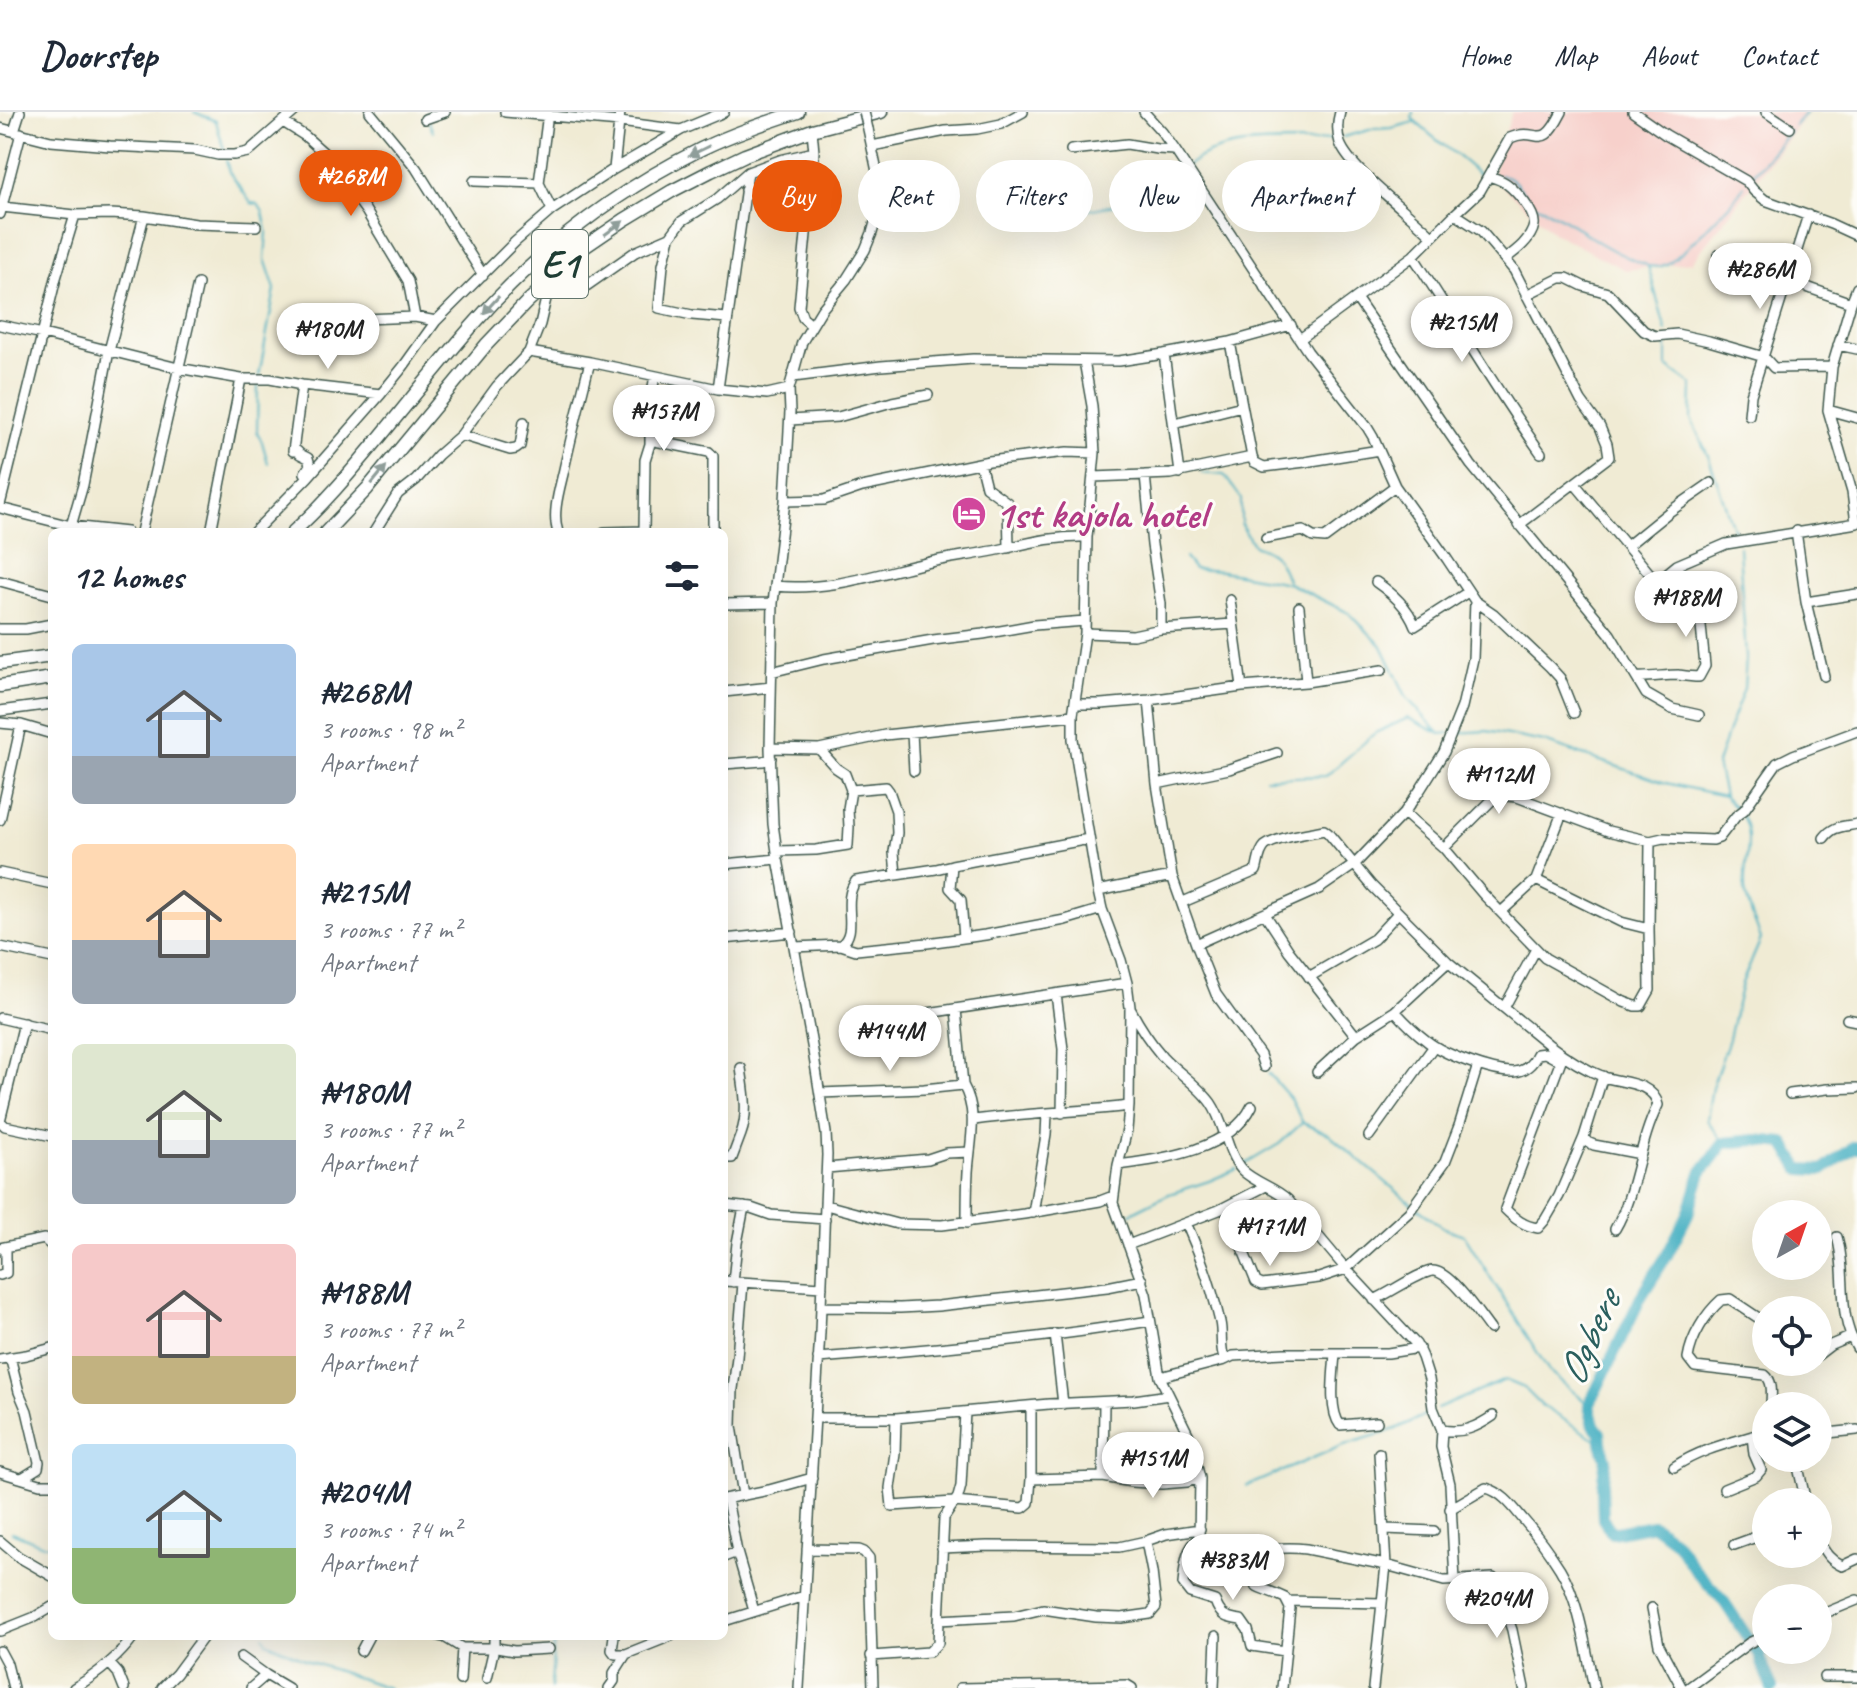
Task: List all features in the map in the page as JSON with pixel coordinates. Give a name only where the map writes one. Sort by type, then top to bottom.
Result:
[{"type":"highway","name":"E1","points":[[297,528],[326,500],[471,327],[508,286],[539,258],[606,205],[667,167],[703,148],[798,112]]},
{"type":"highway","name":"E1","points":[[330,528],[367,489],[486,345],[550,281],[558,265],[672,191],[745,155],[812,130],[881,112]]},
{"type":"highway","points":[[0,663],[48,657]]},
{"type":"highway","points":[[0,686],[48,679]]},
{"type":"street","points":[[20,112],[1,210],[144,216],[196,224],[256,226]]},
{"type":"street","points":[[0,128],[51,141],[234,155],[248,152],[294,112]]},
{"type":"street","points":[[370,112],[416,168],[483,275]]},
{"type":"street","points":[[425,119],[445,112]]},
{"type":"street","points":[[505,112],[620,117],[681,130]]},
{"type":"street","points":[[258,528],[381,394],[436,321],[515,242],[552,210],[614,169],[681,130],[724,112]]},
{"type":"street","points":[[799,1688],[827,1168],[820,1093],[773,824],[770,753],[773,603],[785,501],[789,389],[799,351],[811,325],[865,250],[872,233],[879,197],[879,181],[864,112]]},
{"type":"street","points":[[872,146],[1001,124],[1023,112]]},
{"type":"street","points":[[1144,112],[1175,150],[1308,352],[1367,427],[1395,486],[1468,592],[1560,678],[1574,713]]},
{"type":"street","points":[[1340,112],[1337,121],[1341,143],[1356,165],[1432,236]]},
{"type":"street","points":[[1300,339],[1413,256],[1480,191],[1510,138],[1547,135],[1562,112]]},
{"type":"street","points":[[1634,112],[1666,135],[1748,183],[1765,200],[1857,236]]},
{"type":"street","points":[[1766,112],[1790,128]]},
{"type":"street","points":[[548,114],[539,183],[552,210]]},
{"type":"street","points":[[614,169],[620,117]]},
{"type":"street","points":[[283,122],[323,152],[366,211],[408,281],[415,317]]},
{"type":"street","points":[[812,130],[813,160]]},
{"type":"street","points":[[1071,150],[1127,144],[1175,150]]},
{"type":"street","points":[[727,318],[659,308],[663,265],[670,237],[682,221],[717,199],[748,172],[814,152]]},
{"type":"street","points":[[718,389],[748,172]]},
{"type":"street","points":[[1489,176],[1506,183],[1523,200],[1535,220],[1534,229],[1520,248],[1505,259]]},
{"type":"street","points":[[474,181],[539,183]]},
{"type":"street","points":[[745,190],[752,188]]},
{"type":"street","points":[[1455,214],[1481,231],[1514,270],[1581,401],[1600,427],[1607,444],[1609,457],[1519,525]]},
{"type":"street","points":[[75,215],[56,278],[0,507],[90,528]]},
{"type":"street","points":[[1749,415],[1751,395],[1808,215]]},
{"type":"street","points":[[71,526],[83,485],[109,351],[144,216]]},
{"type":"street","points":[[806,232],[799,307],[803,318],[811,325]]},
{"type":"street","points":[[558,265],[564,286],[576,291],[597,280],[635,252],[670,237]]},
{"type":"street","points":[[1718,255],[1851,303]]},
{"type":"street","points":[[1413,256],[1486,373],[1541,453]]},
{"type":"street","points":[[1526,295],[1560,278],[1567,278],[1608,293],[1644,331],[1655,336],[1677,334],[1699,338],[1764,357],[1774,368],[1832,367]]},
{"type":"street","points":[[377,528],[398,494],[461,435],[497,386],[529,352],[540,324],[550,281]]},
{"type":"street","points":[[142,528],[198,284]]},
{"type":"street","points":[[1575,484],[1655,580],[1677,565],[1726,544],[1856,523],[1852,492],[1828,410],[1832,367],[1857,288]]},
{"type":"street","points":[[1356,298],[1471,465],[1610,634],[1646,694],[1672,709],[1699,715]]},
{"type":"street","points":[[314,321],[415,317],[436,321]]},
{"type":"street","points":[[0,325],[178,368],[381,394]]},
{"type":"street","points":[[793,377],[973,359],[1119,361],[1230,342],[1291,325]]},
{"type":"street","points":[[1230,342],[1254,462],[1264,467],[1379,450]]},
{"type":"street","points":[[1838,345],[1857,349]]},
{"type":"street","points":[[529,352],[718,389],[767,394],[789,389]]},
{"type":"street","points":[[1164,354],[1180,473]]},
{"type":"street","points":[[1084,361],[1092,406],[1095,453],[1087,537],[1085,633],[1073,739],[1098,891],[1121,960],[1130,1007],[1127,1130],[1113,1203],[1146,1294],[1160,1377],[1190,1438],[1200,1478],[1199,1534],[1190,1547],[1184,1587],[1190,1593],[1215,1601],[1219,1613],[1227,1618],[1241,1620],[1248,1630],[1252,1646],[1285,1651]]},
{"type":"street","points":[[556,528],[558,498],[576,411],[590,362]]},
{"type":"street","points":[[644,528],[645,460],[650,440],[646,424],[655,376]]},
{"type":"street","points":[[212,528],[246,379]]},
{"type":"street","points":[[302,385],[293,451],[308,458],[310,465],[305,473],[308,477]]},
{"type":"street","points":[[790,420],[838,417],[928,395]]},
{"type":"street","points":[[1174,423],[1242,406]]},
{"type":"street","points":[[1828,410],[1857,418]]},
{"type":"street","points":[[461,435],[510,450],[516,449],[520,446],[524,422]]},
{"type":"street","points":[[650,440],[709,452],[713,456],[713,528]]},
{"type":"street","points":[[785,501],[824,500],[862,487],[980,463],[1067,452],[1095,453]]},
{"type":"street","points":[[1093,477],[1180,473],[1252,457]]},
{"type":"street","points":[[980,463],[986,487],[1008,503],[1009,548]]},
{"type":"street","points":[[1145,475],[1161,604],[1161,629]]},
{"type":"street","points":[[1627,546],[1711,483]]},
{"type":"street","points":[[1266,538],[1303,531],[1313,537],[1325,538],[1395,486]]},
{"type":"street","points":[[1796,531],[1806,602],[1824,676]]},
{"type":"street","points":[[775,586],[792,588],[834,584],[1009,548],[1025,542],[1087,537]]},
{"type":"street","points":[[1636,677],[1699,677],[1705,666],[1701,626],[1677,565]]},
{"type":"street","points":[[0,581],[48,594]]},
{"type":"street","points":[[1376,582],[1404,606],[1415,626],[1468,592]]},
{"type":"street","points":[[1806,602],[1857,594]]},
{"type":"street","points":[[1230,600],[1242,687]]},
{"type":"street","points":[[1196,944],[1319,889],[1354,865],[1404,813],[1444,752],[1462,707],[1473,659],[1475,601]]},
{"type":"street","points":[[728,604],[773,603]]},
{"type":"street","points":[[1299,607],[1306,682]]},
{"type":"street","points":[[771,672],[824,659],[933,640],[1085,621]]},
{"type":"street","points":[[1085,633],[1133,635],[1161,629],[1233,624]]},
{"type":"street","points":[[0,629],[48,625]]},
{"type":"street","points":[[728,764],[763,761],[770,753],[819,749],[885,735],[1101,704],[1306,682],[1382,670]]},
{"type":"street","points":[[728,692],[771,687]]},
{"type":"street","points":[[1149,700],[1157,784],[1172,876],[1216,994],[1260,1055],[1264,1067]]},
{"type":"street","points":[[0,711],[48,705]]},
{"type":"street","points":[[0,723],[48,733]]},
{"type":"street","points":[[0,820],[21,725]]},
{"type":"street","points":[[1497,795],[1517,797],[1608,831],[1650,841],[1663,838],[1716,840],[1777,763],[1857,731]]},
{"type":"street","points":[[912,732],[914,771]]},
{"type":"street","points":[[728,863],[848,845],[851,790],[845,774],[819,749]]},
{"type":"street","points":[[1157,784],[1229,769],[1277,753]]},
{"type":"street","points":[[1444,848],[1497,795],[1506,758]]},
{"type":"street","points":[[851,790],[886,787],[889,791],[896,811],[896,875]]},
{"type":"street","points":[[1404,813],[1444,848],[1536,949],[1561,968],[1635,1006],[1641,1006],[1650,990],[1650,841]]},
{"type":"street","points":[[1501,912],[1536,880],[1562,813]]},
{"type":"street","points":[[1824,838],[1841,826],[1857,824]]},
{"type":"street","points":[[1183,902],[1256,871],[1258,857],[1266,846],[1291,836],[1324,830],[1398,913],[1448,962],[1562,1058]]},
{"type":"street","points":[[841,945],[850,933],[848,898],[856,881],[1089,839]]},
{"type":"street","points":[[952,865],[950,888],[961,900],[964,938]]},
{"type":"street","points":[[0,873],[48,883]]},
{"type":"street","points":[[1098,891],[1172,876]]},
{"type":"street","points":[[1536,880],[1621,922],[1649,929]]},
{"type":"street","points":[[794,947],[841,945],[856,950],[964,938],[1065,920],[1102,909]]},
{"type":"street","points":[[1309,977],[1374,939],[1398,913]]},
{"type":"street","points":[[1265,914],[1289,951],[1356,1036]]},
{"type":"street","points":[[728,939],[792,932]]},
{"type":"street","points":[[0,947],[48,957]]},
{"type":"street","points":[[1504,1008],[1536,949]]},
{"type":"street","points":[[1317,1072],[1356,1036],[1395,1011],[1448,962]]},
{"type":"street","points":[[858,1020],[888,1019],[1127,983]]},
{"type":"street","points":[[1056,994],[1063,1049],[1062,1113]]},
{"type":"street","points":[[1130,1007],[1164,1058],[1208,1100],[1243,1170],[1288,1200],[1419,1348],[1429,1379],[1433,1408],[1442,1430],[1441,1447],[1450,1484],[1455,1581]]},
{"type":"street","points":[[956,1009],[963,1085],[974,1120],[967,1223]]},
{"type":"street","points":[[1395,1011],[1434,1046],[1478,1065],[1514,1072],[1532,1064],[1537,1054],[1545,1053],[1652,1092],[1658,1105],[1625,1213],[1615,1229]]},
{"type":"street","points":[[0,1018],[48,1029]]},
{"type":"street","points":[[24,1023],[0,1121],[5,1126],[48,1135]]},
{"type":"street","points":[[1369,1136],[1434,1046]]},
{"type":"street","points":[[1562,1058],[1505,1209],[1526,1225],[1538,1228],[1559,1196],[1584,1141],[1603,1076]]},
{"type":"street","points":[[1227,1206],[1256,1282],[1262,1285],[1319,1278],[1346,1269],[1413,1208],[1445,1162],[1478,1065]]},
{"type":"street","points":[[728,1158],[732,1158],[745,1117],[741,1068]]},
{"type":"street","points":[[820,1093],[963,1085]]},
{"type":"street","points":[[1790,1094],[1857,1088]]},
{"type":"street","points":[[974,1120],[1129,1106]]},
{"type":"street","points":[[1118,1165],[1192,1150],[1226,1136],[1240,1124],[1252,1106]]},
{"type":"street","points":[[1033,1213],[1047,1114]]},
{"type":"street","points":[[1584,1141],[1641,1154]]},
{"type":"street","points":[[827,1168],[970,1152]]},
{"type":"street","points":[[1128,1245],[1227,1206],[1266,1186]]},
{"type":"street","points":[[826,1205],[897,1224],[942,1225],[1033,1213],[1113,1196]]},
{"type":"street","points":[[728,1205],[771,1215],[825,1219]]},
{"type":"street","points":[[743,1495],[732,1426],[737,1357],[733,1282],[744,1207]]},
{"type":"street","points":[[1186,1223],[1215,1302],[1222,1330],[1221,1352],[1225,1360]]},
{"type":"street","points":[[1837,1237],[1841,1251],[1844,1312],[1857,1352]]},
{"type":"street","points":[[0,1275],[6,1273],[3,1248],[44,1239],[48,1242]]},
{"type":"street","points":[[1374,1300],[1430,1271],[1442,1272],[1490,1329]]},
{"type":"street","points":[[821,1307],[938,1306],[1107,1287],[1142,1280]]},
{"type":"street","points":[[733,1282],[822,1287]]},
{"type":"street","points":[[1752,1314],[1730,1299],[1721,1300],[1706,1317],[1688,1358],[1695,1367],[1752,1374]]},
{"type":"street","points":[[818,1358],[899,1352],[1150,1321]]},
{"type":"street","points":[[1055,1334],[1063,1404]]},
{"type":"street","points":[[1832,1345],[1850,1337]]},
{"type":"street","points":[[1160,1377],[1233,1356],[1388,1353],[1419,1348]]},
{"type":"street","points":[[22,1478],[38,1468],[39,1462],[27,1411],[5,1358],[48,1349]]},
{"type":"street","points":[[1335,1353],[1333,1390],[1336,1420],[1340,1425],[1347,1426],[1377,1422]]},
{"type":"street","points":[[728,1356],[737,1357]]},
{"type":"street","points":[[815,1418],[896,1418],[1169,1395]]},
{"type":"street","points":[[1103,1477],[1104,1402]]},
{"type":"street","points":[[896,1418],[890,1488],[892,1506],[954,1502],[1023,1508],[1029,1503],[1031,1479],[1031,1406]]},
{"type":"street","points":[[871,1656],[929,1652],[938,1643],[944,1518],[958,1497],[961,1486],[965,1412]]},
{"type":"street","points":[[1442,1430],[1463,1431],[1493,1416]]},
{"type":"street","points":[[1832,1433],[1857,1430]]},
{"type":"street","points":[[1674,1467],[1688,1457],[1752,1436]]},
{"type":"street","points":[[728,1448],[735,1447]]},
{"type":"street","points":[[1373,1688],[1386,1565],[1379,1453]]},
{"type":"street","points":[[0,1472],[48,1484]]},
{"type":"street","points":[[1724,1489],[1759,1472]]},
{"type":"street","points":[[1031,1479],[1103,1477],[1162,1484],[1200,1478]]},
{"type":"street","points":[[728,1499],[812,1478]]},
{"type":"street","points":[[1450,1509],[1486,1488],[1507,1501],[1531,1529],[1561,1570],[1583,1634],[1594,1688]]},
{"type":"street","points":[[728,1509],[754,1611]]},
{"type":"street","points":[[1385,1529],[1434,1531]]},
{"type":"street","points":[[942,1548],[1119,1547],[1166,1534],[1199,1534],[1222,1549],[1251,1551],[1294,1547],[1386,1565],[1438,1580],[1489,1577],[1495,1581],[1512,1630],[1524,1688]]},
{"type":"street","points":[[1734,1545],[1752,1538]]},
{"type":"street","points":[[0,1541],[19,1557],[48,1574]]},
{"type":"street","points":[[939,1620],[1014,1616],[1043,1609],[1096,1617],[1122,1618],[1150,1614],[1156,1607],[1146,1541]]},
{"type":"street","points":[[807,1549],[859,1550],[869,1558],[873,1688]]},
{"type":"street","points":[[1251,1551],[1251,1581],[1256,1587],[1288,1601],[1382,1603]]},
{"type":"street","points":[[728,1555],[737,1552]]},
{"type":"street","points":[[1832,1561],[1842,1566],[1857,1559]]},
{"type":"street","points":[[728,1620],[804,1596]]},
{"type":"street","points":[[1282,1688],[1290,1611],[1288,1601]]},
{"type":"street","points":[[1832,1611],[1855,1604]]},
{"type":"street","points":[[1652,1608],[1659,1645],[1682,1688]]},
{"type":"street","points":[[0,1631],[48,1609]]},
{"type":"street","points":[[1214,1688],[1216,1636]]},
{"type":"street","points":[[74,1688],[94,1676],[130,1640]]},
{"type":"street","points":[[162,1688],[201,1640]]},
{"type":"street","points":[[361,1651],[367,1640]]},
{"type":"street","points":[[449,1640],[462,1648],[514,1651],[549,1649]]},
{"type":"street","points":[[487,1678],[494,1640]]},
{"type":"street","points":[[613,1640],[612,1650],[615,1654],[626,1654],[661,1640]]},
{"type":"street","points":[[1688,1688],[1752,1642]]},
{"type":"street","points":[[460,1680],[462,1648]]},
{"type":"street","points":[[0,1651],[13,1688]]},
{"type":"street","points":[[609,1688],[626,1654]]},
{"type":"street","points":[[241,1657],[288,1688]]},
{"type":"street","points":[[109,1663],[118,1673],[124,1688]]},
{"type":"street","points":[[251,1688],[266,1675]]},
{"type":"street","points":[[1824,1677],[1857,1677]]},
{"type":"street","points":[[960,1688],[1127,1685],[1132,1688]]},
{"type":"shaded area","points":[[1512,112],[1808,112],[1692,262],[1625,270],[1554,233],[1492,177]]},
{"type":"waterway","points":[[194,112],[216,121],[224,150]]},
{"type":"waterway","points":[[1413,112],[1412,118],[1428,133],[1478,174],[1485,174]]},
{"type":"waterway","points":[[1794,126],[1806,112]]},
{"type":"waterway","points":[[429,122],[433,132]]},
{"type":"waterway","points":[[1343,137],[1414,122]]},
{"type":"waterway","points":[[1750,178],[1790,131]]},
{"type":"waterway","points":[[1196,160],[1229,147],[1336,138]]},
{"type":"waterway","points":[[226,160],[229,172],[251,203],[258,204],[263,212],[267,231],[265,259],[275,289],[259,376]]},
{"type":"waterway","points":[[1500,175],[1512,180],[1527,198]]},
{"type":"waterway","points":[[1648,266],[1667,264],[1683,252],[1744,186]]},
{"type":"waterway","points":[[1531,203],[1560,217],[1608,248],[1648,266],[1666,331]]},
{"type":"waterway","points":[[1093,210],[1109,206]]},
{"type":"waterway","points":[[1667,338],[1667,367],[1692,385],[1691,419],[1709,458],[1736,537]]},
{"type":"waterway","points":[[258,382],[257,432],[268,463]]},
{"type":"waterway","points":[[1201,473],[1224,475],[1241,498],[1241,524],[1253,545],[1275,557],[1287,580]]},
{"type":"waterway","points":[[1737,810],[1724,796],[1717,764],[1744,689],[1746,657],[1739,547]]},
{"type":"waterway","points":[[1185,558],[1194,569],[1288,583],[1349,613],[1382,646],[1407,698],[1440,734],[1449,733]]},
{"type":"waterway","points":[[1265,778],[1326,776],[1375,733],[1408,718],[1436,732]]},
{"type":"waterway","points":[[1455,733],[1487,731],[1544,742],[1666,783],[1724,796]]},
{"type":"waterway","points":[[1724,1143],[1707,1120],[1712,1087],[1729,1039],[1742,983],[1761,939],[1745,890],[1748,832],[1741,815]]},
{"type":"waterway","points":[[1268,1073],[1290,1098],[1303,1123],[1328,1134],[1412,1204]]},
{"type":"waterway","points":[[1242,1166],[1279,1144],[1302,1123]]},
{"type":"waterway","name":"Ogbere","points":[[1772,1688],[1759,1655],[1723,1600],[1694,1569],[1676,1542],[1653,1525],[1612,1533],[1603,1519],[1602,1486],[1606,1459],[1589,1405],[1642,1295],[1688,1214],[1701,1173],[1724,1143],[1756,1140],[1784,1143],[1800,1169],[1823,1170],[1854,1147],[1857,1148]]},
{"type":"waterway","points":[[1131,1213],[1169,1194],[1237,1169]]},
{"type":"waterway","points":[[1417,1208],[1444,1228],[1464,1235],[1549,1371],[1589,1405]]},
{"type":"waterway","points":[[1437,1409],[1505,1380],[1524,1388],[1541,1405],[1601,1443]]},
{"type":"waterway","points":[[1247,1486],[1341,1446],[1396,1429],[1431,1412]]},
{"type":"waterway","points":[[12,1532],[48,1545]]},
{"type":"waterway","points":[[266,1640],[308,1661],[388,1688]]},
{"type":"waterway","points":[[551,1688],[554,1640]]},
{"type":"place","name":"1st kajola hotel","points":[[969,514]]}]
